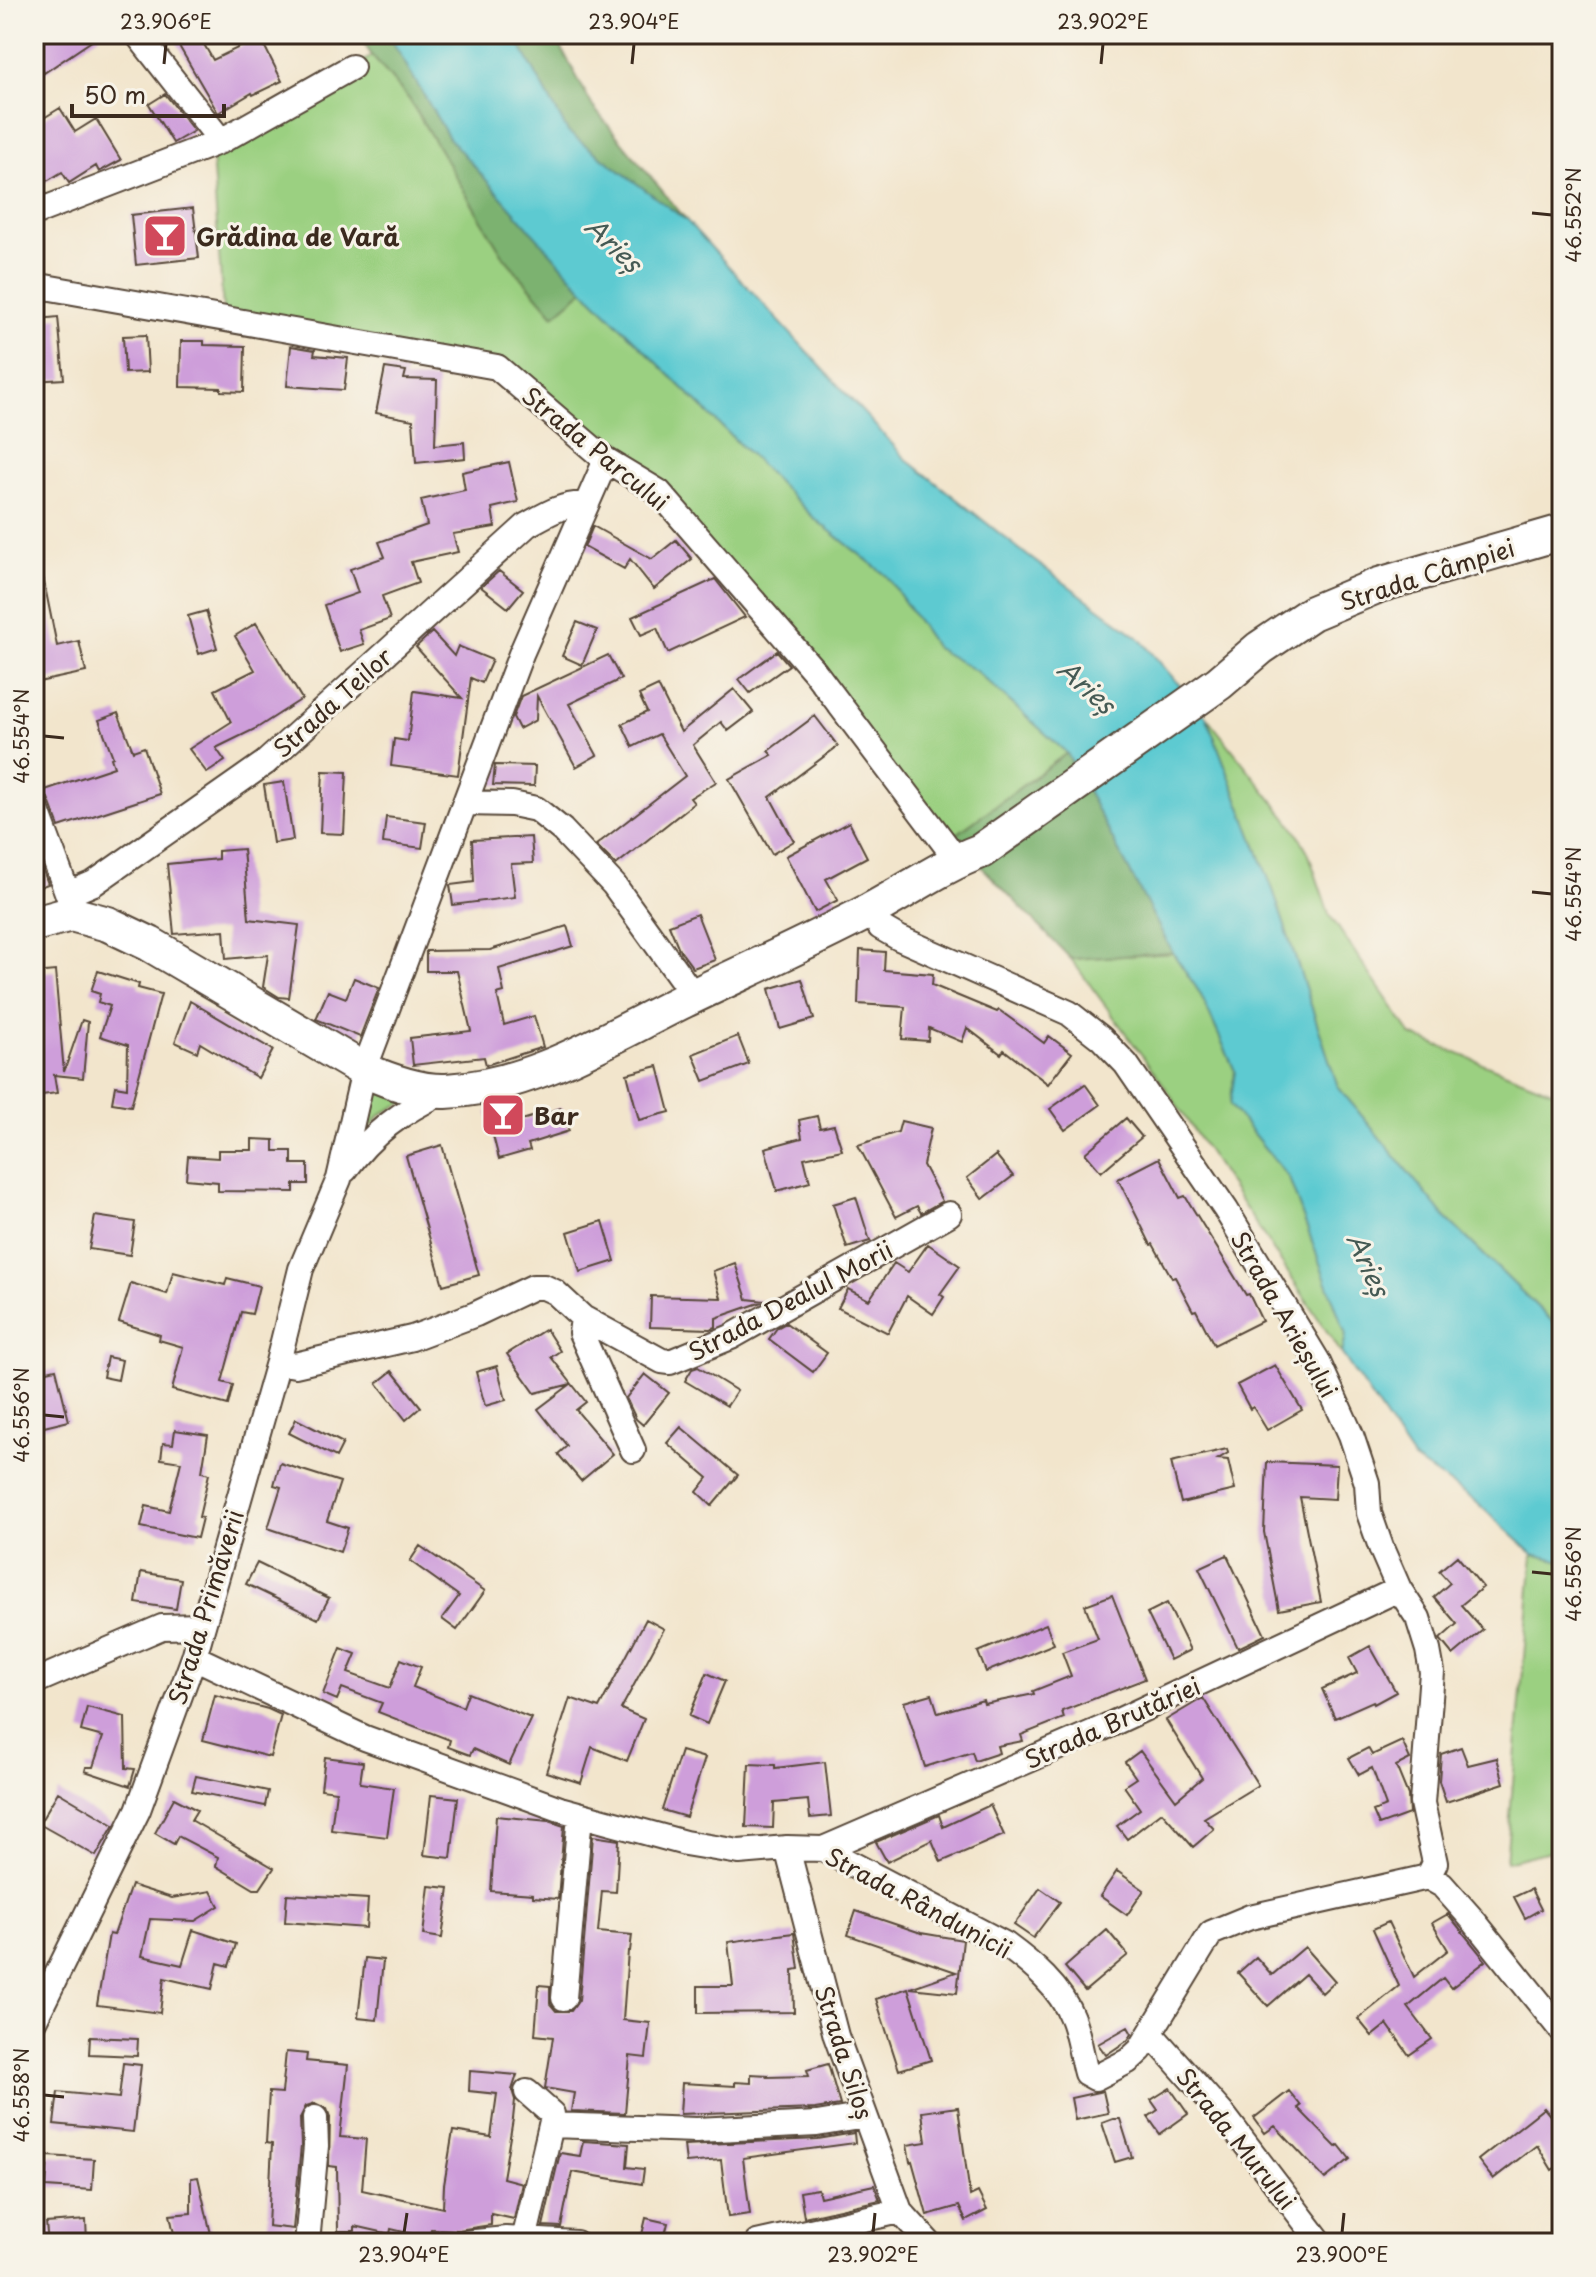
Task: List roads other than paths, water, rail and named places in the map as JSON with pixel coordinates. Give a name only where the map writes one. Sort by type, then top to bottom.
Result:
[{"type":"main road","name":"Strada Câmpiei","points":[[69,904],[150,944],[364,1070],[413,1088],[443,1091],[506,1081],[533,1072],[870,911],[969,856],[1219,683],[1260,648],[1312,613],[1353,594],[1562,532]]},
{"type":"main road","points":[[34,924],[69,904]]},
{"type":"street","points":[[137,34],[221,141]]},
{"type":"street","points":[[34,213],[221,141],[352,67]]},
{"type":"street","name":"Strada Parcului","points":[[34,285],[497,367],[606,460],[659,492],[969,856]]},
{"type":"street","points":[[339,1179],[364,1070],[521,654],[606,460]]},
{"type":"street","name":"Strada Teilor","points":[[69,904],[94,883],[265,763],[527,525],[557,509],[585,505]]},
{"type":"street","points":[[34,803],[69,904]]},
{"type":"street","points":[[465,803],[512,804],[536,809],[562,830],[614,885],[694,996]]},
{"type":"street","name":"Strada Arieșului","points":[[870,911],[880,927],[899,938],[1069,1013],[1101,1038],[1126,1064],[1226,1210],[1317,1360],[1351,1435],[1367,1483],[1369,1513],[1399,1589],[1418,1618],[1428,1650],[1432,1672],[1422,1803],[1435,1863],[1428,1877]]},
{"type":"street","points":[[339,1179],[359,1150],[384,1126],[412,1106],[443,1091]]},
{"type":"street","name":"Strada Primăverii","points":[[34,2021],[138,1810],[194,1657],[278,1362],[301,1269],[339,1179]]},
{"type":"street","name":"Strada Dealul Morii","points":[[278,1362],[295,1365],[412,1338],[476,1314],[533,1287],[544,1287],[555,1292],[583,1318],[662,1361],[670,1362],[731,1337],[949,1214]]},
{"type":"street","points":[[583,1318],[581,1333],[633,1450]]},
{"type":"street","name":"Strada Brutăriei","points":[[823,1849],[1101,1729],[1399,1589]]},
{"type":"street","points":[[34,1682],[162,1627],[202,1626]]},
{"type":"street","name":"Strada Rândunicii","points":[[194,1657],[365,1738],[580,1815],[685,1843],[739,1852],[823,1849],[993,1938],[1030,1963],[1052,1986],[1072,2017],[1086,2073],[1095,2078],[1128,2061],[1151,2034],[1159,2015],[1211,1933],[1250,1917],[1428,1877]]},
{"type":"street","points":[[564,1998],[580,1815]]},
{"type":"street","name":"Strada Siloș","points":[[787,1848],[836,2036],[900,2211],[929,2243]]},
{"type":"street","points":[[1428,1877],[1442,1885],[1473,1920],[1562,2031]]},
{"type":"street","name":"Strada Murului","points":[[1151,2034],[1225,2117],[1321,2243]]},
{"type":"street","points":[[524,2240],[552,2114],[527,2092]]},
{"type":"street","points":[[551,2125],[696,2130],[817,2124],[865,2116]]},
{"type":"street","points":[[307,2243],[316,2146],[315,2118]]},
{"type":"street","points":[[757,2243],[900,2211]]},
{"type":"street","points":[[465,2243],[524,2240],[576,2243]]},
{"type":"water","name":"Arieș","points":[[388,34],[514,34],[568,132],[687,221],[905,458],[1028,556],[1138,637],[1206,716],[1273,890],[1338,1087],[1445,1217],[1562,1331],[1562,1561],[1533,1554],[1474,1500],[1413,1459],[1342,1354],[1346,1335],[1289,1178],[1230,1105],[1235,1071],[1200,993],[1173,953],[1067,753],[976,671],[936,648],[887,576],[815,519],[584,290],[449,138]]},
{"type":"place","name":"Grădina de Vară","points":[[165,236]]},
{"type":"place","name":"Bar","points":[[503,1115]]}]
